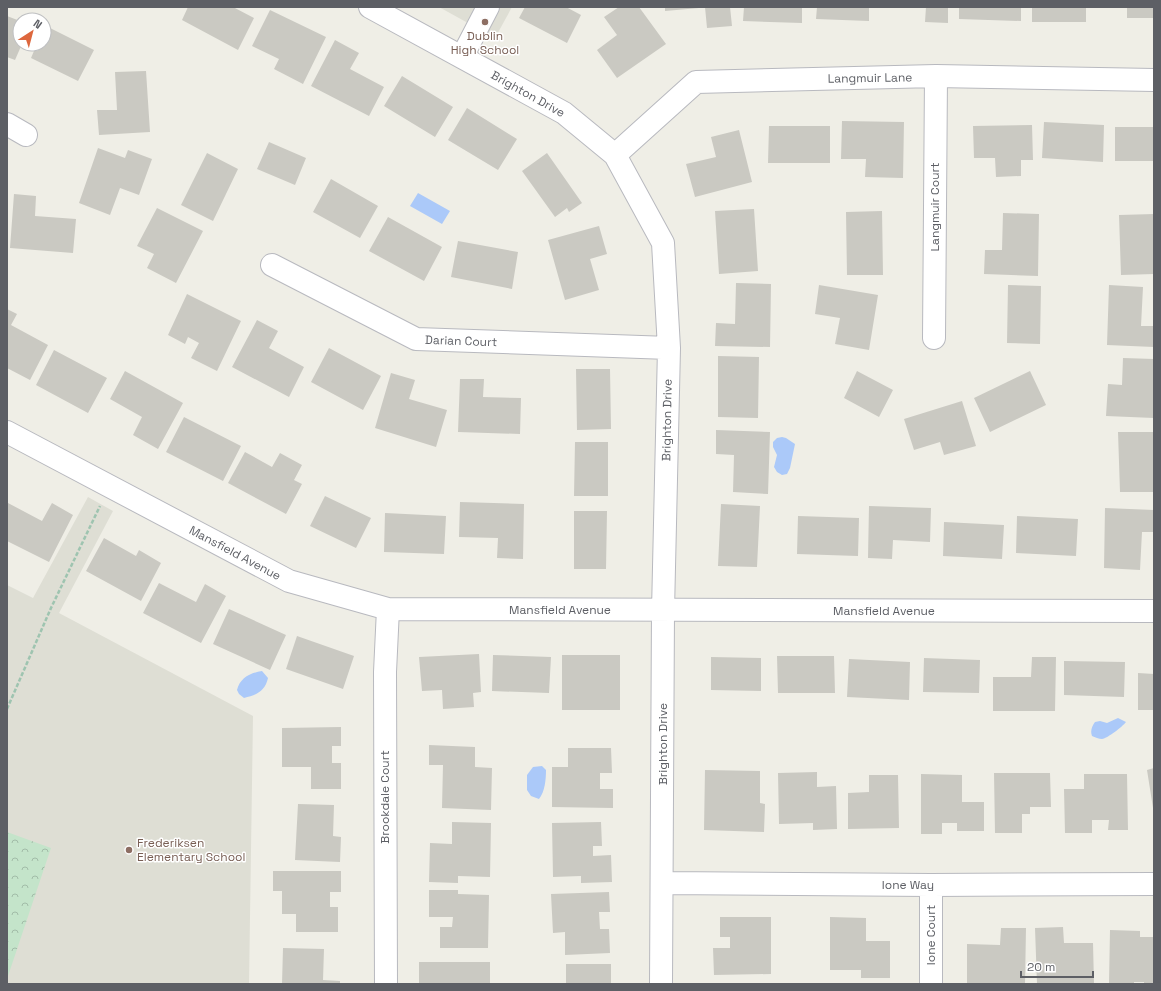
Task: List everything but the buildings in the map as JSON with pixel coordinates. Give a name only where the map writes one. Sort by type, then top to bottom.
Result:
[{"type":"street","name":"Brighton Drive","points":[[370,7],[564,113],[615,155],[663,243],[669,348],[663,610],[663,883],[661,984]]},
{"type":"street","points":[[462,57],[488,7]]},
{"type":"street","name":"Langmuir Lane","points":[[615,155],[696,82],[936,76],[1154,80]]},
{"type":"street","name":"Langmuir Court","points":[[934,338],[936,76]]},
{"type":"street","points":[[7,124],[26,135]]},
{"type":"street","name":"Darian Court","points":[[272,265],[416,339],[669,348]]},
{"type":"street","name":"Mansfield Avenue","points":[[7,432],[288,581],[388,609],[1154,611]]},
{"type":"street","name":"Brookdale Court","points":[[386,984],[385,672],[388,609]]},
{"type":"street","name":"Ione Way","points":[[663,883],[931,885],[1154,884]]},
{"type":"street","name":"Ione Court","points":[[931,885],[931,984]]},
{"type":"path","points":[[7,709],[51,608],[110,487]]},
{"type":"shaded area","name":"Dublin High School","points":[[439,7],[512,7],[495,38]]},
{"type":"shaded area","name":"Frederiksen Elementary School","points":[[88,497],[113,511],[59,613],[253,716],[249,984],[7,984],[7,585],[33,598]]},
{"type":"green space","points":[[7,832],[51,848],[7,979]]},
{"type":"water","points":[[418,193],[450,211],[442,224],[410,206]]},
{"type":"water","points":[[782,437],[795,444],[790,468],[787,474],[782,475],[777,472],[774,467],[777,455],[773,447],[773,442],[777,438]]},
{"type":"water","points":[[262,671],[268,678],[265,686],[260,692],[244,698],[239,694],[237,690],[238,686],[243,679],[253,673]]},
{"type":"water","points":[[1118,718],[1126,722],[1111,734],[1102,739],[1092,736],[1091,732],[1095,722],[1100,721],[1107,723]]},
{"type":"water","points":[[542,766],[546,770],[546,777],[544,789],[539,799],[531,796],[527,790],[527,775],[533,767]]},
{"type":"place","name":"Dublin High School","points":[[485,22]]},
{"type":"place","name":"Frederiksen Elementary School","points":[[129,850]]}]
